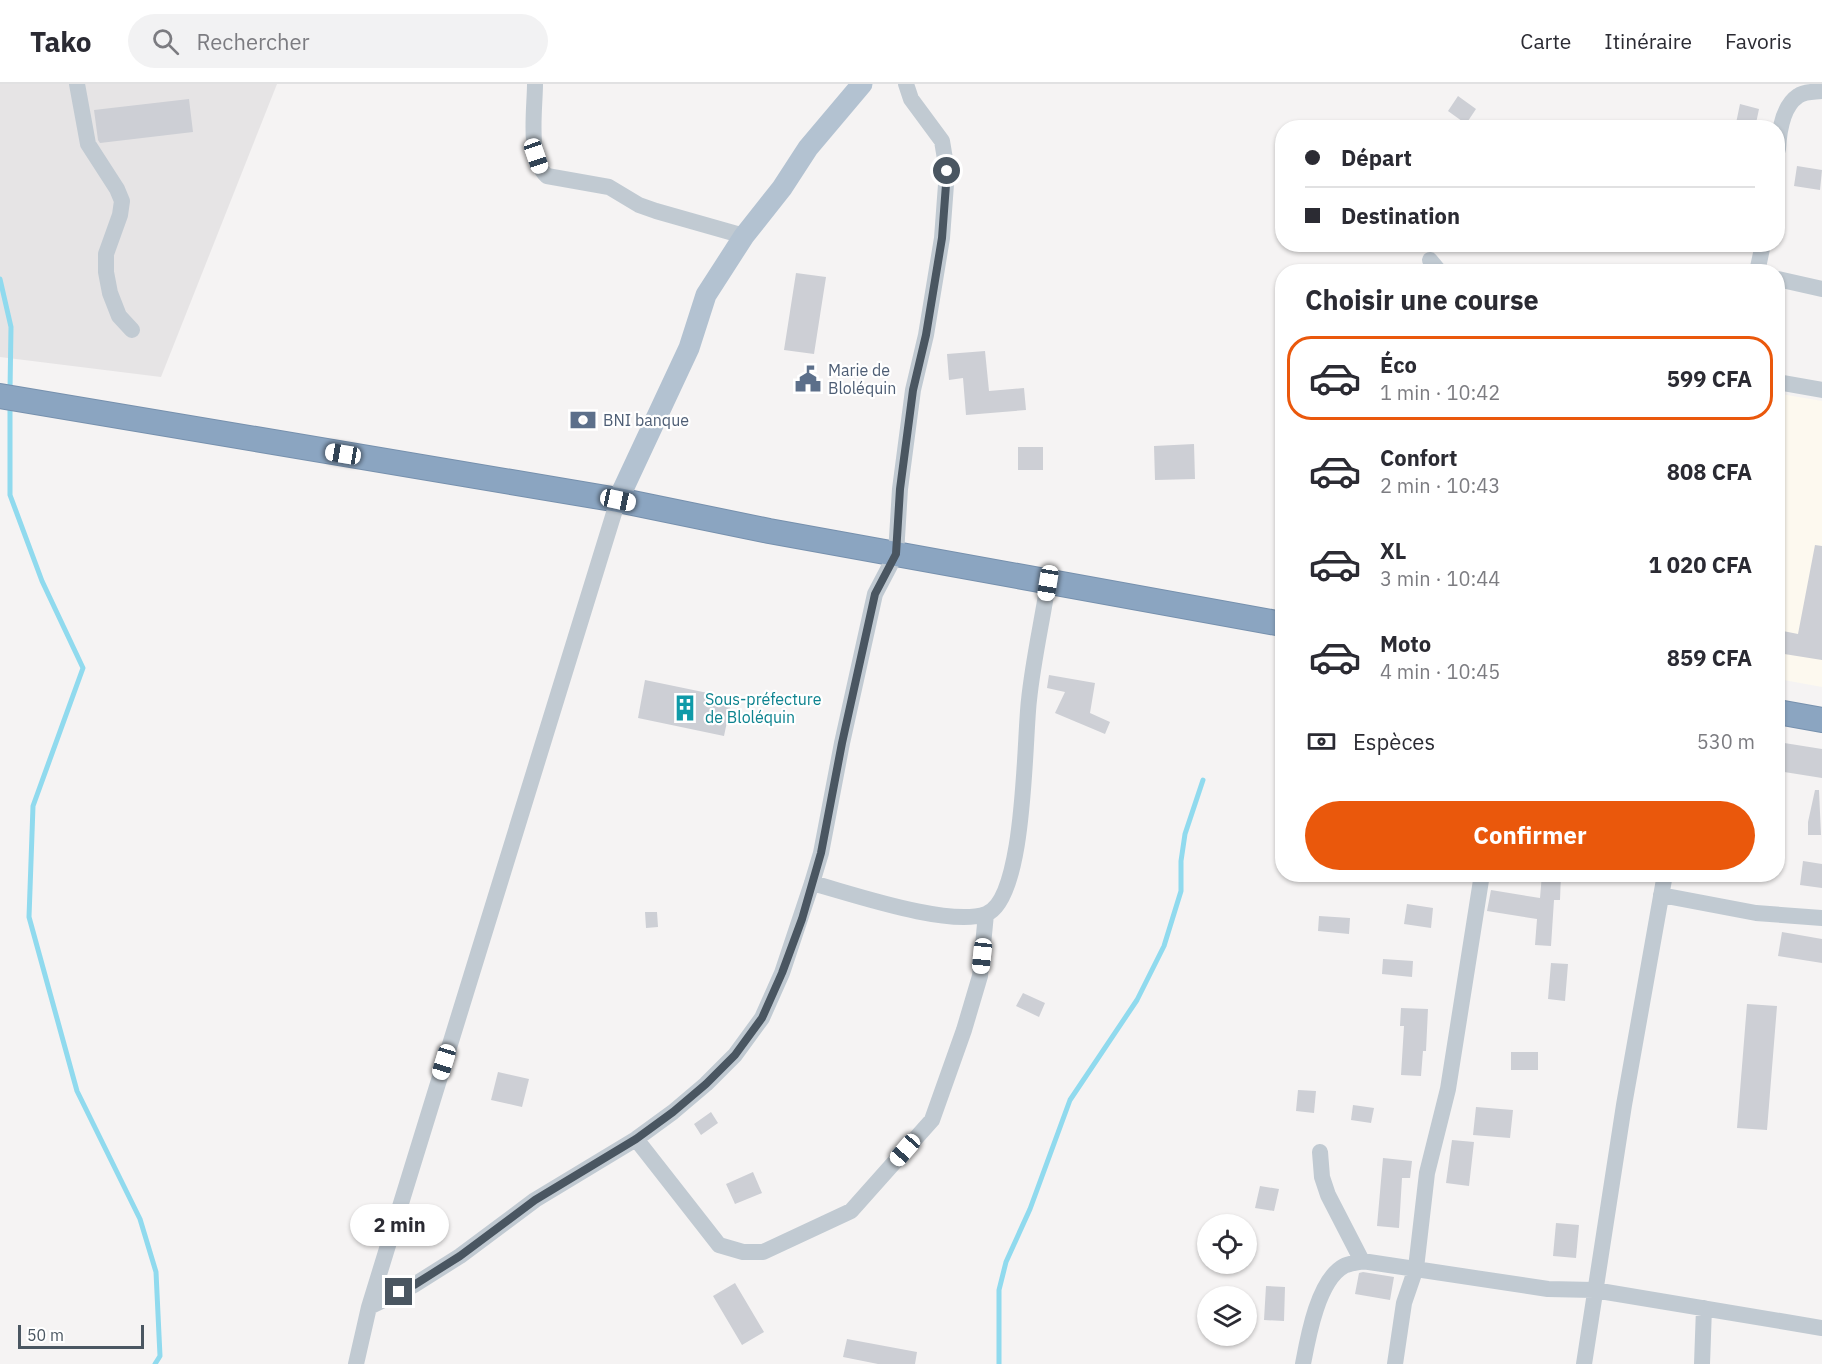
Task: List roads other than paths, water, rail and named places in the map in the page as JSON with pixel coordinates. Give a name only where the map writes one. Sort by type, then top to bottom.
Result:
[{"type":"highway","points":[[11,398],[618,500],[769,531],[1275,623]]},
{"type":"highway","points":[[1785,713],[1822,720]]},
{"type":"main road","points":[[618,500],[689,348],[706,295],[744,236],[782,188],[808,148],[862,84]]},
{"type":"street","points":[[76,84],[88,144],[117,189],[122,201],[120,215],[106,254],[106,272],[110,293],[119,316],[132,330]]},
{"type":"street","points":[[536,84],[534,127],[536,156],[541,170],[547,176],[609,187],[639,205],[744,236]]},
{"type":"street","points":[[369,1307],[414,1285],[460,1256],[535,1200],[636,1139],[673,1112],[735,1055],[762,1018],[782,973],[821,853],[842,743],[875,594],[896,554],[900,489],[911,401],[926,335],[942,238],[947,171],[942,141],[911,99],[906,84]]},
{"type":"street","points":[[1784,120],[1793,101],[1800,94],[1822,91]]},
{"type":"street","points":[[1785,281],[1822,289]]},
{"type":"street","points":[[1785,383],[1822,390]]},
{"type":"street","points":[[356,1364],[369,1307],[618,500]]},
{"type":"street","points":[[812,883],[918,911],[946,916],[986,914],[996,908],[1001,901],[1015,855],[1022,812],[1029,699],[1048,583]]},
{"type":"street","points":[[1395,1364],[1404,1303],[1416,1268],[1427,1173],[1448,1089],[1481,882]]},
{"type":"street","points":[[1584,1364],[1594,1290],[1663,882]]},
{"type":"street","points":[[1661,895],[1756,913],[1822,918]]},
{"type":"street","points":[[636,1139],[719,1245],[743,1252],[764,1252],[851,1211],[932,1120],[964,1030],[980,976],[986,914]]},
{"type":"street","points":[[1320,1152],[1322,1177],[1328,1195],[1362,1261]]},
{"type":"street","points":[[1303,1364],[1309,1328],[1328,1281],[1343,1266],[1362,1261],[1548,1289],[1594,1290],[1822,1328]]},
{"type":"street","points":[[1702,1364],[1704,1308]]},
{"type":"waterway","points":[[0,279],[11,327],[10,390]]},
{"type":"waterway","points":[[10,405],[10,495],[42,581],[83,668],[33,806],[29,917],[77,1091],[140,1219],[156,1272],[160,1356],[155,1364]]},
{"type":"waterway","points":[[999,1364],[999,1290],[1006,1262],[1030,1209],[1070,1100],[1137,1000],[1164,946],[1181,891],[1181,861],[1185,834],[1203,780]]},
{"type":"place","name":"Marie de Bloléquin","points":[[808,379]]},
{"type":"place","name":"BNI banque","points":[[583,420]]},
{"type":"place","name":"Sous-préfecture de Bloléquin","points":[[685,708]]}]
